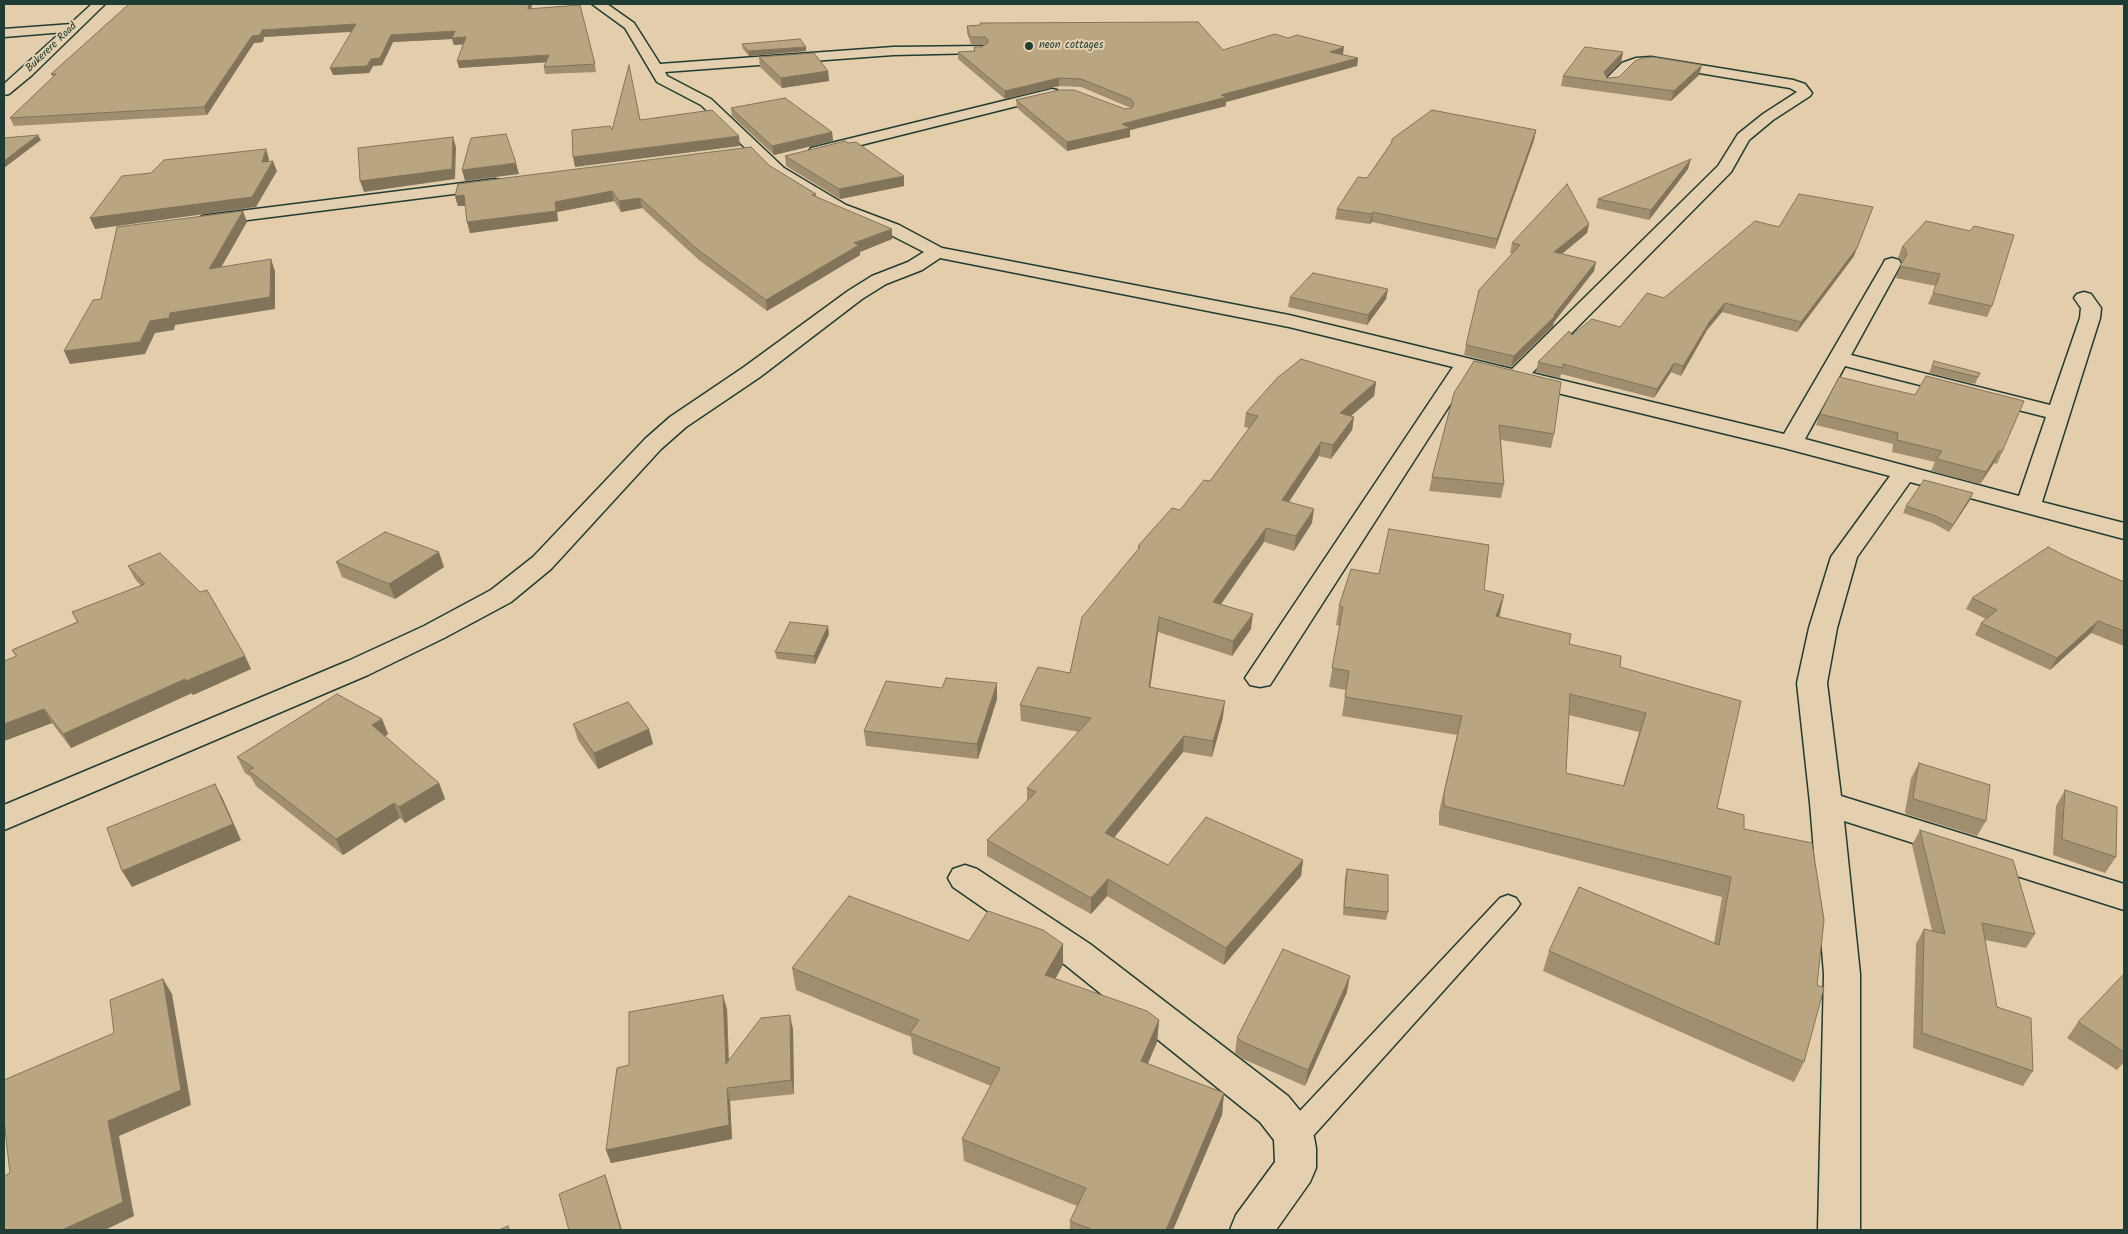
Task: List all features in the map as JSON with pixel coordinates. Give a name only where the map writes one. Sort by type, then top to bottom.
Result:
[{"type":"street","name":"Bukerere Road","points":[[4,90],[27,72],[99,4]]},
{"type":"street","points":[[598,4],[614,13],[630,26],[662,79],[706,102],[778,171],[840,209],[893,229],[937,252],[1289,321],[1791,443],[2124,531]]},
{"type":"street","points":[[4,33],[72,28]]},
{"type":"street","points":[[655,69],[893,51],[980,49]]},
{"type":"street","points":[[1516,377],[1725,169],[1743,137],[1768,117],[1805,93],[1800,87],[1786,83],[1651,61],[1636,62],[1627,66],[1610,83]]},
{"type":"street","points":[[770,163],[1069,91]]},
{"type":"street","points":[[737,153],[757,150]]},
{"type":"street","points":[[196,222],[511,182]]},
{"type":"street","points":[[4,818],[358,668],[434,632],[501,596],[542,563],[653,444],[678,422],[752,372],[855,295],[879,280],[916,266],[937,252]]},
{"type":"street","points":[[1791,443],[1892,264]]},
{"type":"street","points":[[2028,506],[2090,318],[2091,308],[2084,298]]},
{"type":"street","points":[[1839,358],[2059,414]]},
{"type":"street","points":[[1260,678],[1464,365]]},
{"type":"street","points":[[1839,1230],[1842,974],[1826,803],[1812,683],[1832,592],[1844,557],[1904,474]]},
{"type":"street","points":[[1826,803],[2124,897]]},
{"type":"street","points":[[965,878],[1077,954],[1274,1109],[1288,1126],[1294,1137],[1296,1148],[1295,1168],[1252,1230]]},
{"type":"lane","points":[[1294,1137],[1508,904]]},
{"type":"building","points":[[129,4],[529,4],[528,9],[580,5],[595,64],[544,67],[549,55],[457,61],[466,37],[452,38],[455,31],[391,35],[380,58],[371,59],[367,66],[330,68],[356,24],[262,30],[260,35],[252,36],[204,107],[10,118],[56,74],[51,74]]},
{"type":"building","points":[[1198,22],[1223,50],[1275,34],[1288,38],[1297,35],[1344,47],[1330,52],[1358,58],[1221,95],[1227,97],[1122,124],[1130,128],[1067,142],[1016,100],[1059,90],[1074,90],[1125,109],[1132,108],[1134,103],[1131,99],[1081,79],[1059,78],[1005,91],[958,52],[975,51],[974,47],[981,47],[988,43],[985,37],[970,37],[967,26],[981,25],[980,23]]},
{"type":"building","points":[[800,39],[806,47],[748,51],[742,44]]},
{"type":"building","points":[[1585,47],[1623,52],[1604,72],[1607,78],[1619,77],[1635,61],[1642,58],[1653,57],[1702,65],[1674,91],[1563,76]]},
{"type":"building","points":[[814,53],[828,71],[781,78],[759,57]]},
{"type":"building","points":[[629,65],[640,120],[712,110],[739,136],[573,157],[572,130],[610,126],[612,130]]},
{"type":"building","points":[[785,98],[832,132],[772,146],[731,108]]},
{"type":"building","points":[[1432,110],[1536,130],[1497,239],[1373,212],[1372,214],[1337,209],[1358,177],[1367,178],[1392,142],[1392,139]]},
{"type":"building","points":[[506,134],[516,163],[462,170],[471,138]]},
{"type":"building","points":[[38,135],[4,161],[4,138]]},
{"type":"building","points":[[453,137],[452,169],[360,181],[358,148]]},
{"type":"building","points":[[845,141],[848,143],[856,142],[904,176],[839,189],[785,156]]},
{"type":"building","points":[[751,147],[770,166],[816,194],[812,195],[892,229],[854,243],[859,245],[766,300],[697,249],[640,198],[619,201],[612,191],[555,202],[556,211],[467,222],[464,195],[455,196],[458,184]]},
{"type":"building","points":[[266,149],[262,162],[273,161],[252,197],[90,218],[122,176],[151,173],[164,160]]},
{"type":"building","points":[[1691,159],[1651,210],[1598,199]]},
{"type":"building","points":[[1567,184],[1589,224],[1554,252],[1596,262],[1555,316],[1514,356],[1466,345],[1479,290],[1520,245],[1512,243]]},
{"type":"building","points":[[1799,194],[1873,207],[1857,248],[1801,322],[1725,303],[1710,321],[1683,366],[1674,363],[1657,389],[1563,364],[1563,368],[1538,362],[1569,331],[1572,335],[1592,319],[1620,327],[1647,293],[1664,298],[1755,221],[1779,227]]},
{"type":"building","points":[[243,211],[209,269],[271,259],[270,297],[170,313],[169,318],[150,321],[140,342],[64,351],[93,300],[101,299],[117,227]]},
{"type":"building","points":[[1926,221],[1970,231],[1974,226],[2014,235],[1992,306],[1933,293],[1940,274],[1900,266],[1907,254],[1905,248],[1902,247]]},
{"type":"building","points":[[1313,273],[1388,289],[1368,315],[1290,297]]},
{"type":"building","points":[[1301,359],[1376,382],[1340,413],[1354,417],[1333,445],[1321,442],[1282,500],[1314,509],[1296,536],[1266,528],[1213,602],[1253,614],[1233,641],[1159,617],[1149,687],[1225,701],[1213,741],[1184,736],[1105,833],[1168,865],[1206,817],[1303,860],[1226,948],[1108,879],[1091,898],[987,840],[1036,792],[1027,788],[1091,718],[1020,705],[1038,667],[1070,673],[1082,617],[1140,547],[1138,546],[1172,508],[1180,510],[1204,480],[1210,481],[1258,416],[1246,413],[1277,378]]},
{"type":"building","points":[[1474,361],[1561,382],[1554,434],[1499,425],[1504,484],[1432,477],[1454,393]]},
{"type":"building","points":[[1934,361],[1980,373],[1978,377],[1932,366]]},
{"type":"building","points":[[1926,376],[2024,401],[2002,452],[1999,451],[1986,472],[1937,459],[1942,451],[1897,440],[1898,433],[1820,414],[1839,377],[1915,395]]},
{"type":"building","points":[[1924,480],[1973,493],[1953,525],[1936,516],[1906,506]]},
{"type":"building","points":[[1389,529],[1489,545],[1484,590],[1504,595],[1496,616],[1571,634],[1569,644],[1621,656],[1620,667],[1741,701],[1717,808],[1744,815],[1744,829],[1812,843],[1824,920],[1817,985],[1824,988],[1804,1062],[1549,951],[1579,887],[1719,945],[1731,877],[1444,806],[1444,793],[1462,716],[1345,697],[1349,671],[1332,668],[1343,607],[1339,606],[1351,569],[1379,574]],"holes":[[[1570,694],[1646,713],[1624,786],[1566,773]]]},
{"type":"building","points":[[385,532],[439,552],[389,584],[336,562]]},
{"type":"building","points":[[2048,547],[2124,582],[2124,631],[2098,621],[2057,658],[1981,623],[1997,610],[1972,598]]},
{"type":"building","points":[[160,553],[200,592],[207,590],[245,656],[186,681],[185,679],[63,734],[44,709],[4,724],[4,661],[17,656],[12,650],[78,622],[72,612],[145,584],[128,566]]},
{"type":"building","points":[[790,622],[828,626],[814,656],[775,652]]},
{"type":"building","points":[[946,678],[997,683],[977,744],[864,731],[886,681],[942,688]]},
{"type":"building","points":[[337,694],[382,719],[372,725],[439,783],[399,807],[394,803],[336,839],[248,770],[254,768],[237,757]]},
{"type":"building","points":[[628,702],[649,729],[594,753],[573,724]]},
{"type":"building","points":[[1919,763],[1990,785],[1986,821],[1914,799]]},
{"type":"building","points":[[215,784],[233,824],[122,871],[107,828]]},
{"type":"building","points":[[2065,790],[2117,807],[2116,857],[2062,839]]},
{"type":"building","points":[[1920,830],[2013,860],[2035,934],[1982,923],[1997,1007],[2031,1018],[2033,1071],[1922,1033],[1924,929],[1945,934]]},
{"type":"building","points":[[1347,869],[1388,875],[1388,912],[1344,907]]},
{"type":"building","points":[[849,896],[969,941],[988,911],[1043,930],[1063,944],[1045,975],[1147,1011],[1159,1020],[1141,1061],[1224,1093],[1166,1230],[1093,1230],[1070,1221],[1086,1188],[962,1139],[1000,1068],[910,1033],[919,1020],[792,968]]},
{"type":"building","points":[[1283,949],[1350,976],[1308,1070],[1237,1038]]},
{"type":"building","points":[[2124,974],[2124,1052],[2078,1022]]},
{"type":"building","points":[[163,979],[181,1090],[108,1121],[123,1202],[62,1230],[4,1230],[4,1176],[10,1173],[4,1121],[4,1080],[114,1033],[110,1000]]},
{"type":"building","points":[[723,995],[726,1064],[761,1018],[790,1015],[791,1080],[727,1088],[729,1125],[606,1150],[617,1068],[629,1065],[629,1012]]},
{"type":"building","points":[[605,1175],[621,1230],[569,1230],[559,1194]]},
{"type":"building","points":[[508,1226],[509,1230],[499,1230]]},
{"type":"place","name":"neon cottages","points":[[1029,46]]}]
